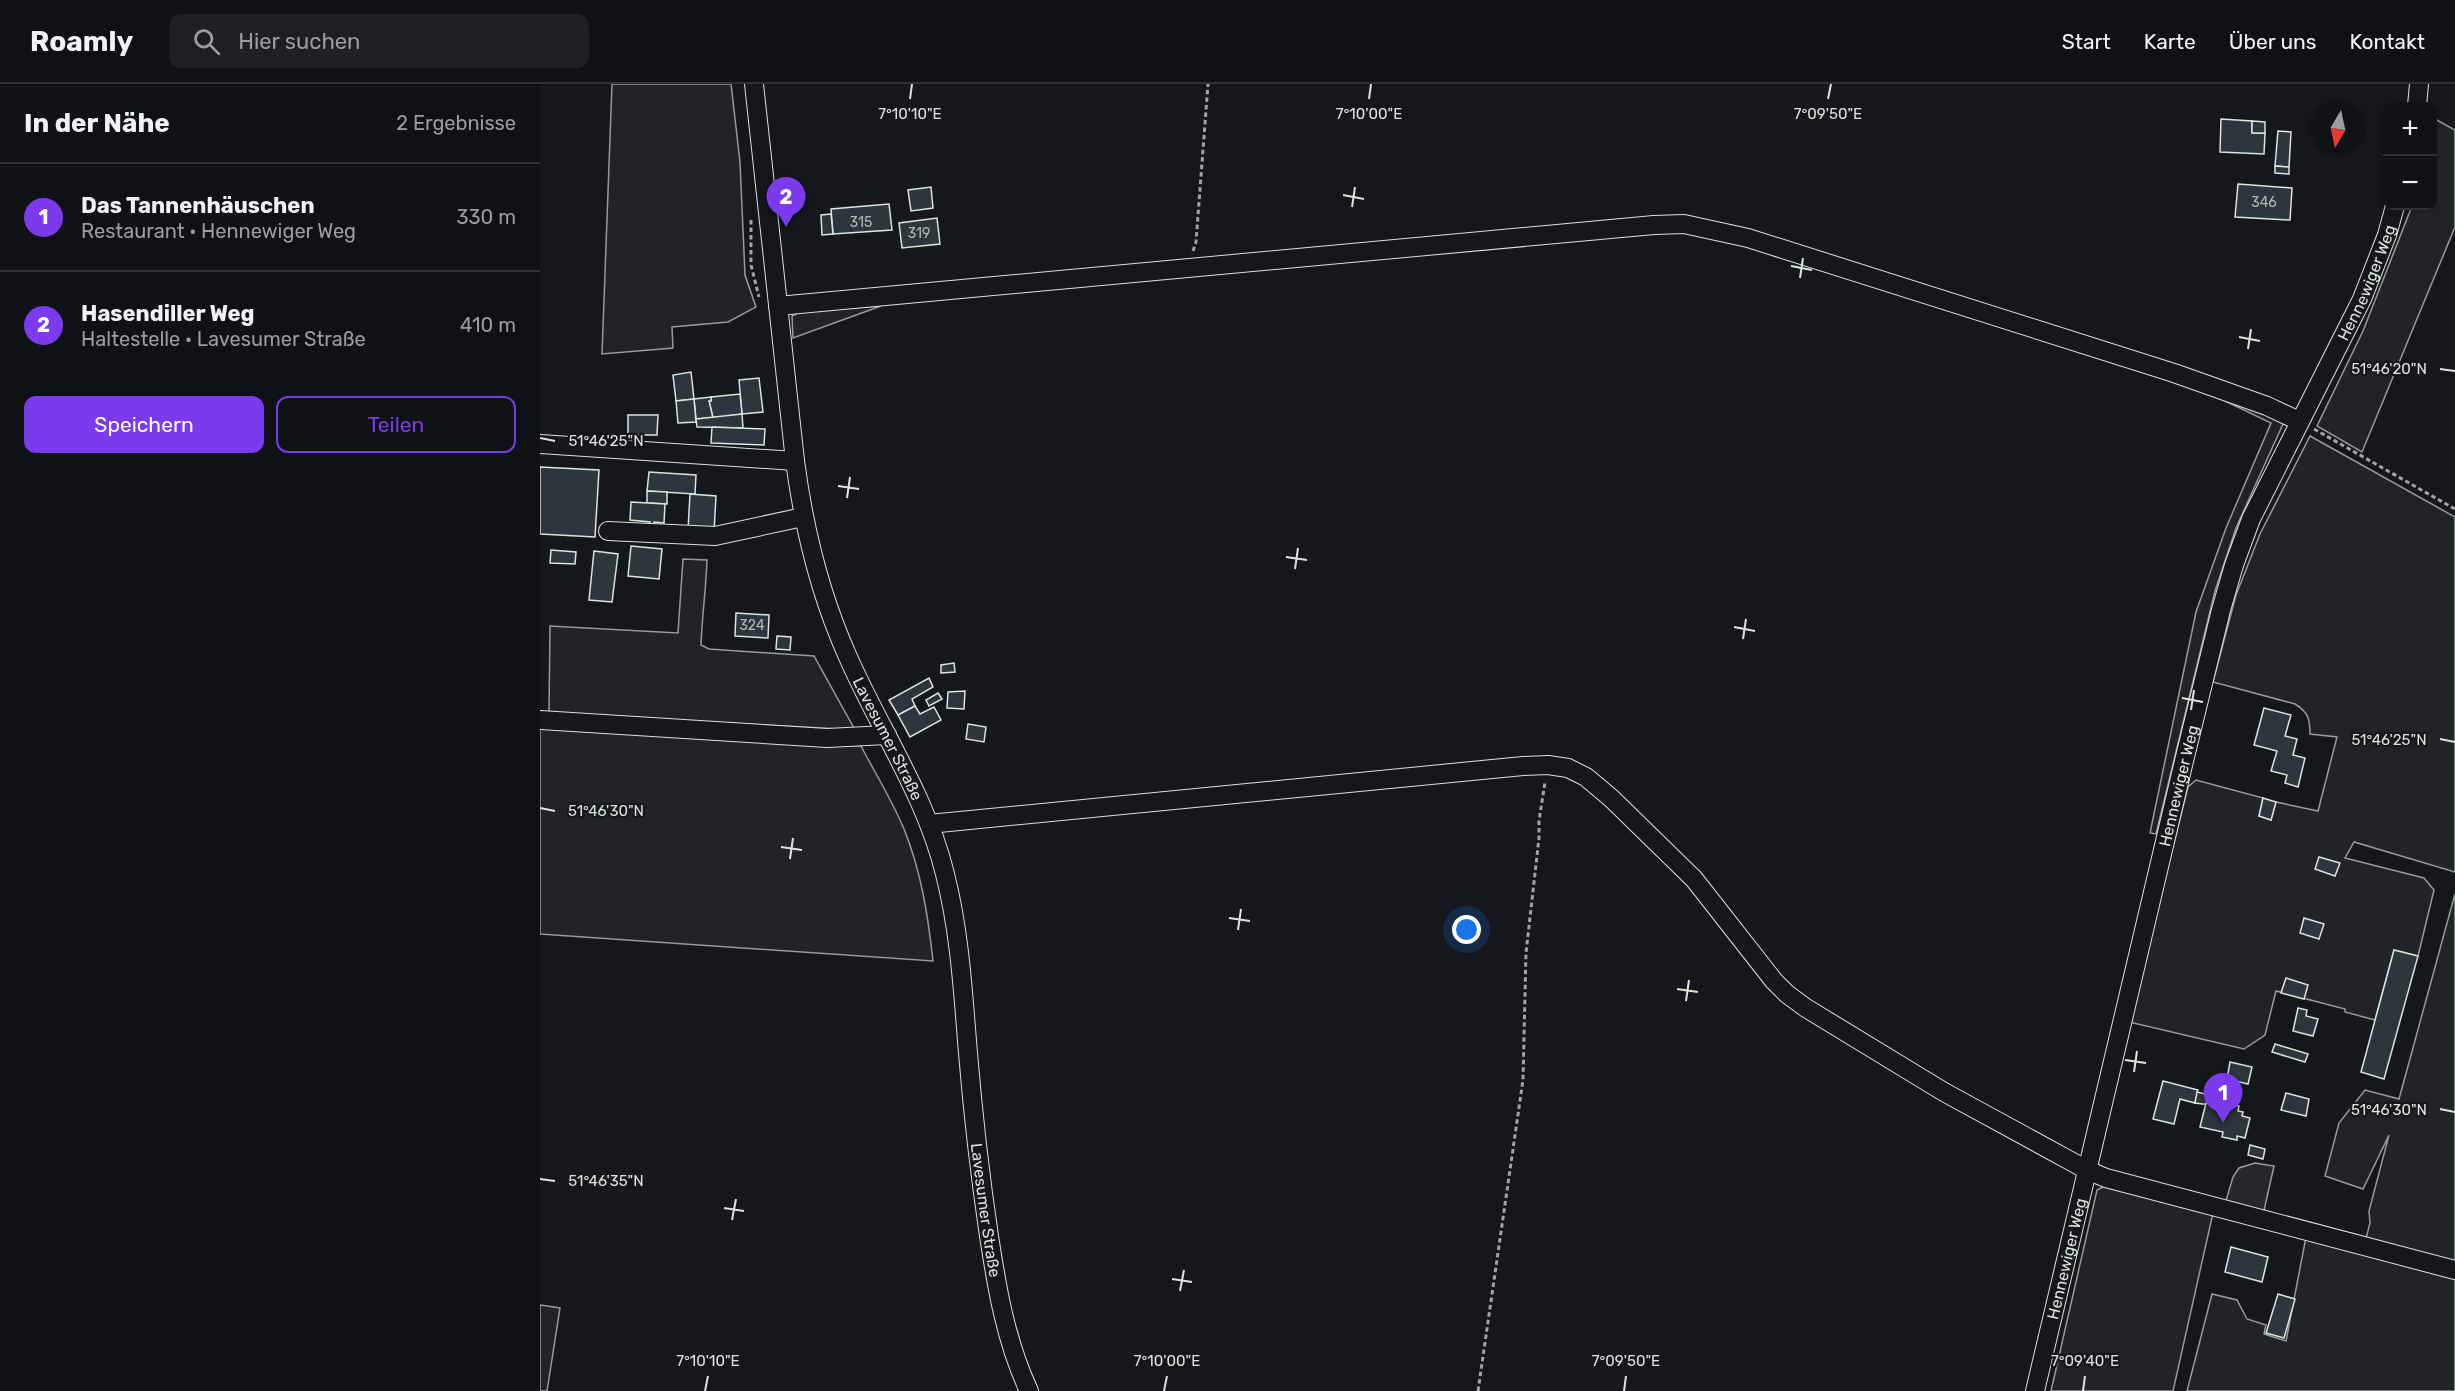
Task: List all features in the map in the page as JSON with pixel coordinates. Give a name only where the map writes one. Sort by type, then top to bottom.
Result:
[{"type":"street","name":"Lavesumer Straße","points":[[754,84],[803,517],[817,575],[847,657],[929,824],[945,873],[959,948],[982,1189],[997,1284],[1012,1349],[1029,1391]]},
{"type":"street","points":[[2417,102],[2419,84]]},
{"type":"street","name":"Hennewiger Weg","points":[[2035,1391],[2221,610],[2251,519],[2362,299],[2394,210]]},
{"type":"street","points":[[778,306],[1684,224],[1748,238],[2128,358],[2256,403],[2299,421]]},
{"type":"street","points":[[540,444],[795,461]]},
{"type":"street","points":[[608,531],[715,536],[803,517]]},
{"type":"street","points":[[540,720],[827,738],[887,735]]},
{"type":"street","points":[[929,824],[1548,765],[1568,768],[1586,777],[1651,835],[1694,879],[1763,968],[1787,994],[1832,1025],[1944,1092],[2087,1170],[2106,1178],[2455,1270]]},
{"type":"path","points":[[1184,268],[1196,242],[1208,84]]},
{"type":"path","points":[[2299,421],[2455,509]]},
{"type":"path","points":[[1478,1391],[1523,1080],[1527,1003],[1526,953],[1539,821],[1548,765]]},
{"type":"shaded area","points":[[612,84],[731,84],[740,162],[745,275],[756,307],[728,322],[672,327],[673,348],[602,354]]},
{"type":"shaded area","points":[[2437,120],[2455,130],[2455,227],[2362,452],[2317,426],[2363,331],[2410,210],[2437,210]]},
{"type":"shaded area","points":[[881,306],[793,338],[792,316],[802,311]]},
{"type":"shaded area","points":[[2217,397],[2274,417],[2283,424],[2236,528],[2215,591],[2156,834],[2150,833],[2196,612],[2226,528],[2271,423]]},
{"type":"shaded area","points":[[2310,436],[2455,517],[2455,872],[2354,842],[2345,858],[2424,878],[2434,890],[2418,956],[2394,950],[2375,1020],[2345,1012],[2345,1009],[2276,991],[2265,1035],[2244,1049],[2129,1022],[2188,787],[2196,780],[2263,798],[2259,816],[2271,820],[2276,802],[2318,811],[2337,737],[2310,734],[2307,716],[2295,704],[2213,682],[2236,595],[2260,534]]},
{"type":"shaded area","points":[[683,559],[707,560],[701,645],[709,649],[814,656],[855,730],[549,713],[550,626],[678,633]]},
{"type":"shaded area","points":[[540,727],[861,746],[894,808],[910,845],[923,894],[933,961],[540,934]]},
{"type":"shaded area","points":[[2455,894],[2455,1266],[2365,1242],[2370,1223],[2369,1211],[2389,1135],[2363,1189],[2325,1176],[2339,1123],[2365,1090],[2399,1099]]},
{"type":"shaded area","points":[[2255,1163],[2274,1166],[2263,1215],[2225,1204],[2233,1177],[2239,1168]]},
{"type":"shaded area","points":[[2105,1186],[2213,1213],[2173,1391],[2051,1391],[2097,1190]]},
{"type":"shaded area","points":[[2306,1237],[2455,1279],[2455,1391],[2187,1391],[2212,1294],[2237,1300],[2247,1319],[2266,1325],[2264,1334],[2286,1341]]},
{"type":"shaded area","points":[[540,1305],[560,1308],[547,1391],[540,1391]]},
{"type":"building","points":[[2221,119],[2252,121],[2252,133],[2265,133],[2264,154],[2220,152]]},
{"type":"building","points":[[2252,121],[2265,122],[2265,133],[2252,133]]},
{"type":"building","points":[[2278,131],[2291,132],[2289,167],[2275,166]]},
{"type":"building","points":[[2275,166],[2289,167],[2289,174],[2275,173]]},
{"type":"building","points":[[2238,184],[2292,188],[2290,220],[2235,217]]},
{"type":"building","points":[[931,187],[933,208],[911,211],[908,190]]},
{"type":"building","points":[[889,204],[892,230],[833,234],[831,209]]},
{"type":"building","points":[[831,214],[833,234],[822,235],[821,215]]},
{"type":"building","points":[[937,218],[940,244],[902,248],[899,223]]},
{"type":"building","points":[[691,372],[694,399],[676,401],[673,375]]},
{"type":"building","points":[[759,378],[763,412],[742,414],[739,380]]},
{"type":"building","points":[[740,394],[742,414],[713,418],[709,401],[711,397]]},
{"type":"building","points":[[711,397],[709,401],[713,418],[696,419],[694,399]]},
{"type":"building","points":[[694,399],[696,422],[678,423],[676,401]]},
{"type":"building","points":[[742,414],[743,428],[697,427],[696,419]]},
{"type":"building","points":[[628,415],[658,415],[657,435],[628,435]]},
{"type":"building","points":[[712,427],[765,429],[764,445],[711,443]]},
{"type":"building","points":[[540,467],[599,470],[595,537],[540,534]]},
{"type":"building","points":[[649,472],[696,475],[695,494],[647,491]]},
{"type":"building","points":[[647,491],[667,492],[667,504],[647,503]]},
{"type":"building","points":[[690,494],[716,496],[714,532],[688,530]]},
{"type":"building","points":[[631,502],[665,504],[664,523],[654,522],[654,525],[650,525],[650,522],[630,520]]},
{"type":"building","points":[[631,546],[662,549],[659,579],[628,576]]},
{"type":"building","points":[[551,550],[576,552],[575,564],[550,563]]},
{"type":"building","points":[[594,551],[618,554],[612,602],[589,600]]},
{"type":"building","points":[[736,613],[769,615],[768,638],[735,636]]},
{"type":"building","points":[[777,636],[791,637],[790,650],[776,649]]},
{"type":"building","points":[[954,663],[955,672],[941,673],[941,665]]},
{"type":"building","points":[[929,678],[933,687],[912,699],[915,706],[898,715],[889,700]]},
{"type":"building","points":[[965,691],[964,709],[947,708],[948,692]]},
{"type":"building","points":[[938,693],[942,699],[929,706],[926,700]]},
{"type":"building","points":[[915,706],[920,714],[934,707],[941,720],[910,737],[898,715]]},
{"type":"building","points":[[2264,708],[2291,715],[2285,736],[2297,739],[2293,755],[2305,758],[2298,787],[2285,783],[2287,775],[2271,771],[2277,751],[2254,745]]},
{"type":"building","points":[[968,724],[986,727],[984,742],[966,739]]},
{"type":"building","points":[[2263,798],[2276,802],[2271,820],[2259,816]]},
{"type":"building","points":[[2319,857],[2340,863],[2335,876],[2315,869]]},
{"type":"building","points":[[2304,918],[2324,924],[2319,939],[2300,933]]},
{"type":"building","points":[[2394,950],[2418,956],[2384,1079],[2361,1072]]},
{"type":"building","points":[[2286,978],[2308,985],[2304,999],[2281,993]]},
{"type":"building","points":[[2298,1008],[2307,1010],[2306,1016],[2318,1019],[2313,1036],[2293,1031]]},
{"type":"building","points":[[2275,1044],[2308,1054],[2305,1062],[2272,1052]]},
{"type":"building","points":[[2230,1062],[2252,1067],[2248,1084],[2227,1079]]},
{"type":"building","points":[[2163,1081],[2198,1090],[2195,1103],[2180,1099],[2174,1124],[2153,1119]]},
{"type":"building","points":[[2197,1092],[2221,1098],[2219,1106],[2195,1103]]},
{"type":"building","points":[[2286,1093],[2309,1099],[2306,1116],[2281,1110]]},
{"type":"building","points":[[2206,1103],[2231,1109],[2232,1105],[2239,1106],[2238,1111],[2243,1112],[2242,1116],[2250,1118],[2245,1138],[2237,1136],[2237,1140],[2222,1137],[2223,1132],[2200,1127]]},
{"type":"building","points":[[2250,1145],[2265,1149],[2263,1159],[2248,1155]]},
{"type":"building","points":[[2231,1247],[2268,1257],[2262,1282],[2225,1272]]},
{"type":"building","points":[[2278,1294],[2295,1299],[2284,1338],[2266,1333]]},
{"type":"place","name":"Hasendiller Weg","points":[[786,227]]},
{"type":"place","name":"Das Tannenhäuschen","points":[[2223,1123]]}]
